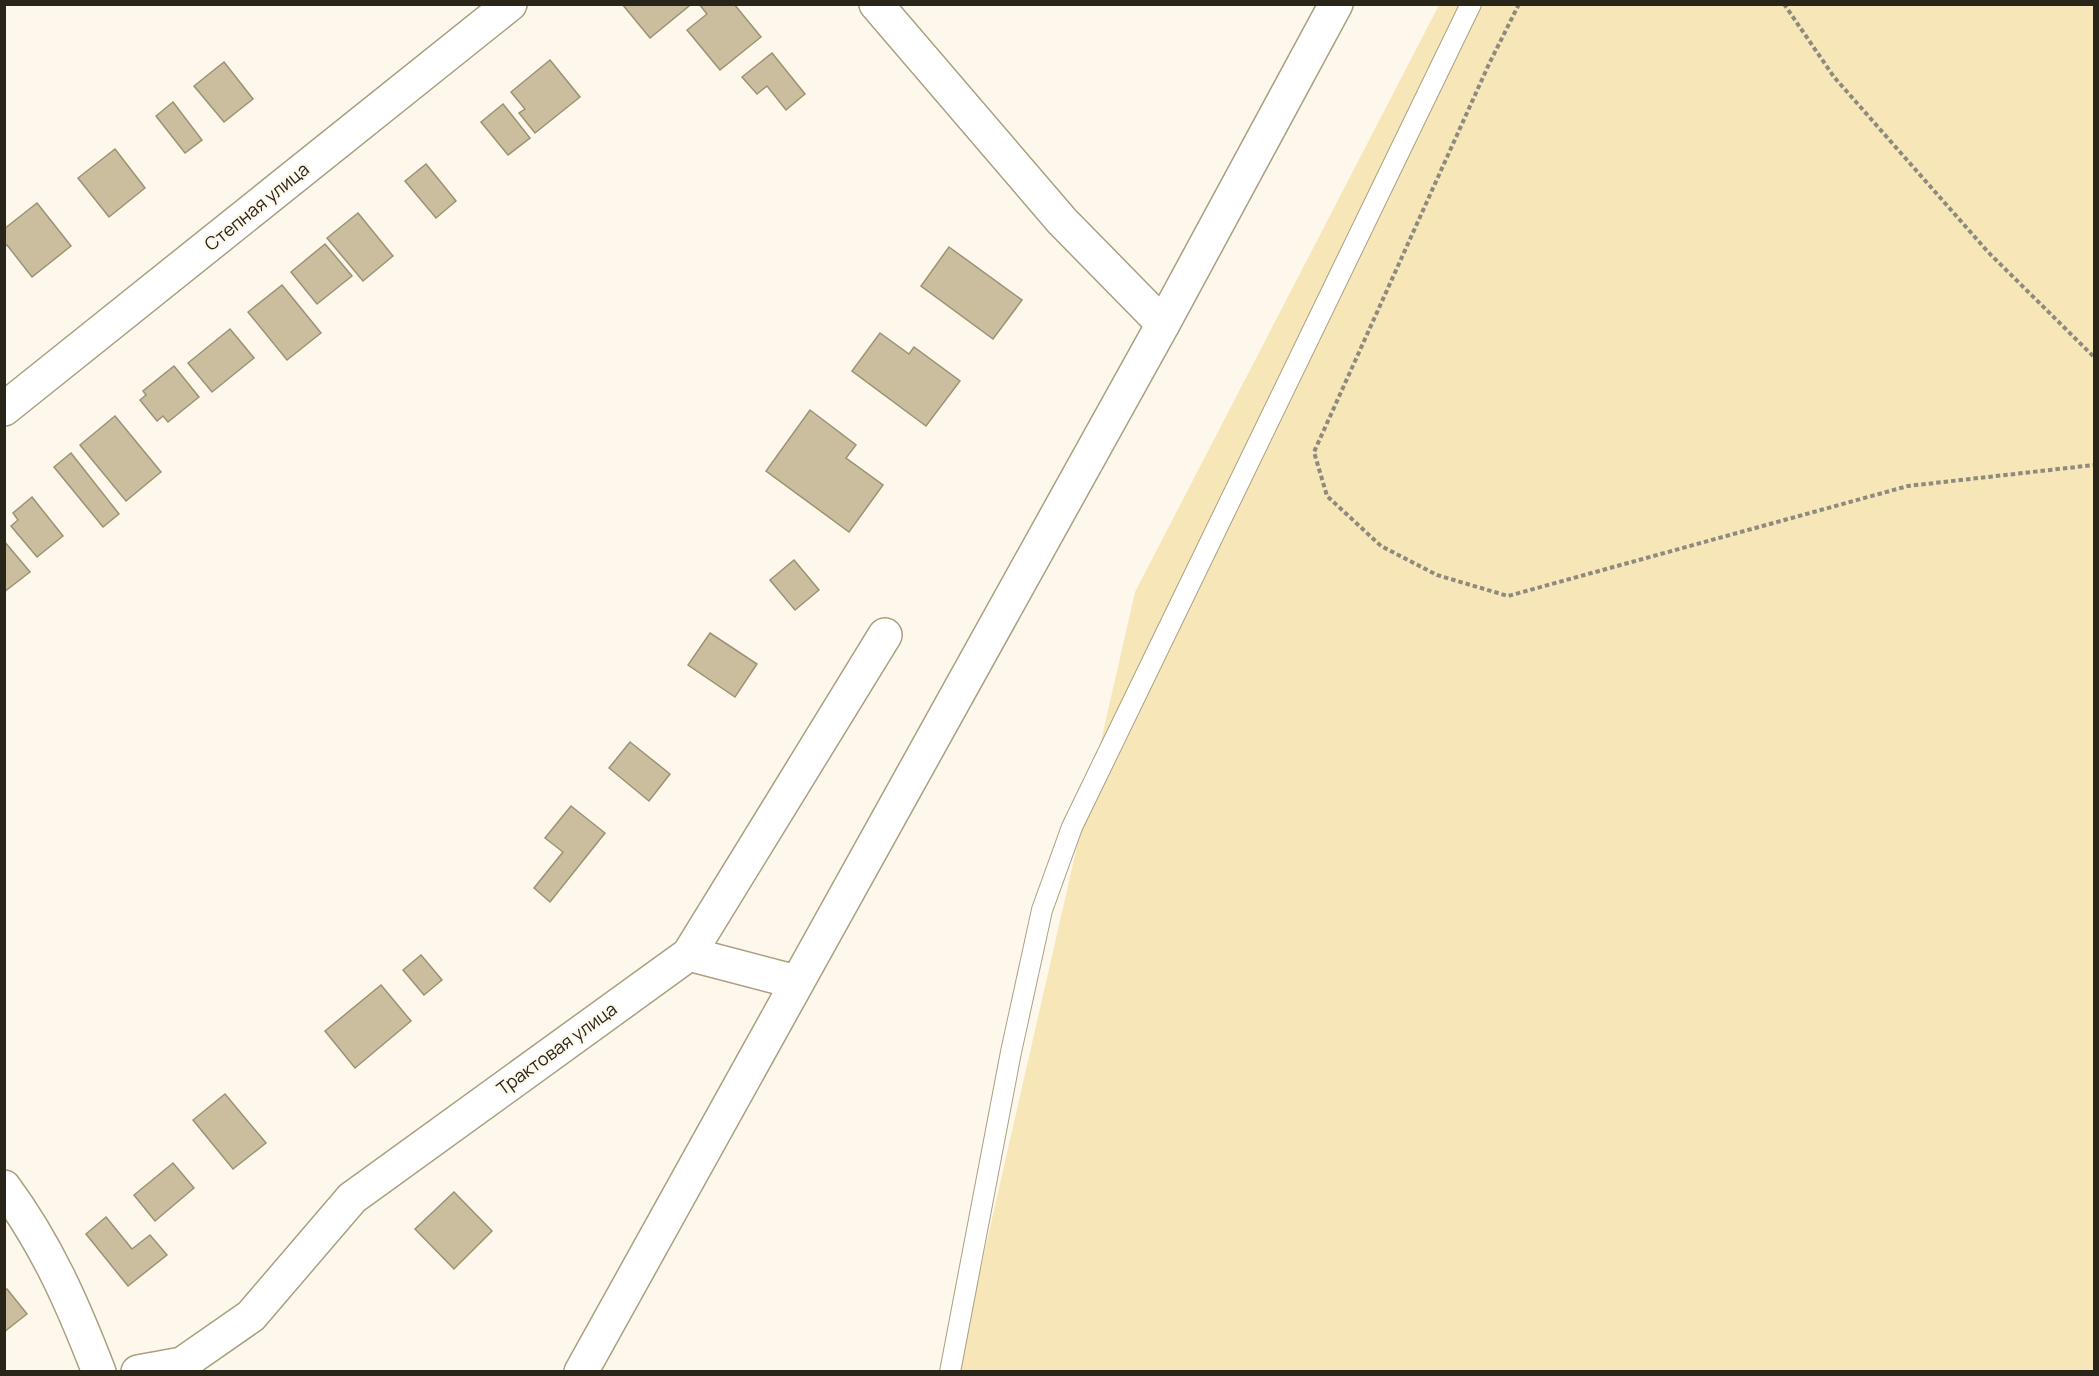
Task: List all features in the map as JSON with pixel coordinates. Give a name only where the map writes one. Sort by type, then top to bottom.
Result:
[{"type":"street","name":"Степная улица","points":[[4,409],[510,4]]},
{"type":"street","points":[[876,4],[1062,221],[1163,324]]},
{"type":"street","points":[[581,1371],[1163,324],[1336,4]]},
{"type":"street","name":"Трактовая улица","points":[[138,1371],[182,1364],[251,1316],[352,1198],[689,954],[885,635]]},
{"type":"street","points":[[689,954],[796,982]]},
{"type":"street","points":[[4,1187],[30,1222],[71,1298],[99,1371]]},
{"type":"lane","points":[[950,1371],[1011,1052],[1042,910],[1072,827],[1471,4]]},
{"type":"path","points":[[1519,4],[1489,64],[1314,452],[1327,496],[1381,546],[1437,575],[1508,596],[1908,486],[2094,465]]},
{"type":"path","points":[[1784,4],[1834,76],[1988,252],[2094,357]]},
{"type":"shaded area","points":[[1439,5],[2094,5],[2094,1371],[957,1372],[1135,592]]},
{"type":"building","points":[[622,4],[688,4],[689,6],[650,38]]},
{"type":"building","points":[[699,4],[734,4],[761,37],[720,70],[687,30],[707,14]]},
{"type":"building","points":[[772,53],[805,94],[786,110],[767,86],[757,94],[742,77]]},
{"type":"building","points":[[550,60],[580,97],[535,133],[519,113],[525,109],[511,92]]},
{"type":"building","points":[[224,62],[253,99],[224,122],[194,86]]},
{"type":"building","points":[[173,102],[202,140],[185,153],[156,116]]},
{"type":"building","points":[[503,104],[530,138],[508,155],[481,122]]},
{"type":"building","points":[[115,149],[145,188],[109,217],[78,178]]},
{"type":"building","points":[[426,164],[456,201],[436,218],[405,181]]},
{"type":"building","points":[[37,203],[71,246],[32,277],[7,245],[4,247],[4,229]]},
{"type":"building","points":[[358,213],[393,256],[363,281],[327,238]]},
{"type":"building","points":[[325,244],[352,276],[317,304],[291,272]]},
{"type":"building","points":[[949,247],[1022,300],[993,339],[921,286]]},
{"type":"building","points":[[282,285],[321,333],[287,360],[248,312]]},
{"type":"building","points":[[230,329],[254,358],[212,392],[188,363]]},
{"type":"building","points":[[880,333],[909,354],[914,347],[960,381],[926,426],[852,371]]},
{"type":"building","points":[[174,366],[199,397],[168,422],[163,416],[157,421],[140,400],[146,395],[143,391]]},
{"type":"building","points":[[810,410],[856,445],[846,458],[883,485],[849,532],[766,471]]},
{"type":"building","points":[[115,416],[161,472],[126,501],[80,445]]},
{"type":"building","points":[[71,453],[119,514],[103,527],[54,467]]},
{"type":"building","points":[[32,497],[63,536],[37,557],[11,526],[18,520],[13,513]]},
{"type":"building","points":[[4,541],[30,572],[4,592]]},
{"type":"building","points":[[794,560],[819,590],[795,610],[770,580]]},
{"type":"building","points":[[710,633],[757,664],[735,697],[688,665]]},
{"type":"building","points":[[630,742],[670,774],[649,801],[609,768]]},
{"type":"building","points":[[571,806],[605,833],[550,902],[534,888],[563,852],[545,838]]},
{"type":"building","points":[[421,955],[442,980],[424,995],[403,970]]},
{"type":"building","points":[[381,985],[411,1021],[355,1068],[325,1031]]},
{"type":"building","points":[[225,1094],[266,1143],[233,1169],[193,1120]]},
{"type":"building","points":[[173,1163],[194,1188],[155,1221],[134,1195]]},
{"type":"building","points":[[454,1192],[492,1231],[454,1269],[415,1229]]},
{"type":"building","points":[[106,1217],[132,1249],[150,1235],[167,1255],[128,1286],[86,1234]]},
{"type":"building","points":[[7,1289],[27,1314],[4,1332],[4,1291]]}]
